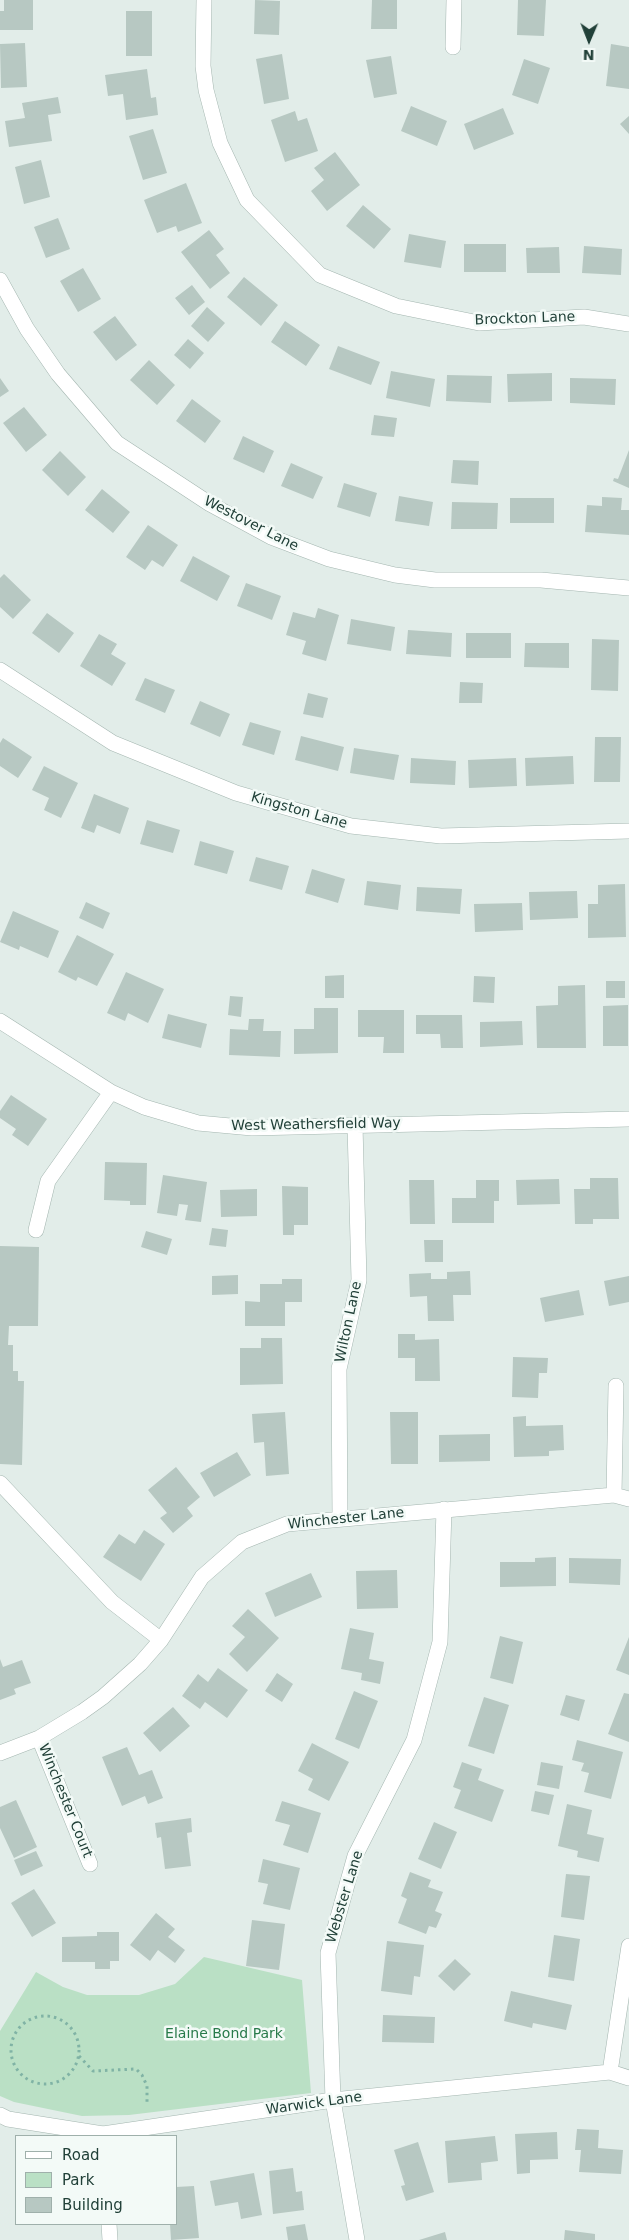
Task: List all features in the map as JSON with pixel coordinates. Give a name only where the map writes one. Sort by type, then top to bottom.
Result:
[{"type":"street","name":"Brockton Lane","points":[[204,0],[203,66],[206,90],[220,143],[247,200],[320,275],[396,306],[479,323],[584,317],[629,324]]},
{"type":"street","points":[[453,47],[454,0]]},
{"type":"street","name":"Westover Lane","points":[[0,280],[27,329],[58,374],[117,443],[210,504],[271,537],[329,559],[395,575],[435,580],[541,580],[629,588]]},
{"type":"street","name":"Kingston Lane","points":[[0,670],[113,743],[236,793],[351,826],[440,836],[629,832]]},
{"type":"street","name":"West Weathersfield Way","points":[[0,1021],[111,1092],[144,1107],[172,1116],[225,1127],[252,1128],[354,1124],[629,1119]]},
{"type":"street","points":[[36,1230],[48,1181],[111,1092]]},
{"type":"street","name":"Wilton Lane","points":[[340,1519],[339,1369],[359,1280],[354,1124]]},
{"type":"street","points":[[614,1495],[616,1386]]},
{"type":"street","points":[[0,1483],[112,1602],[161,1640]]},
{"type":"street","name":"Winchester Lane","points":[[0,1753],[39,1738],[103,1697],[140,1664],[161,1640],[202,1577],[242,1542],[287,1524],[614,1495],[629,1499]]},
{"type":"street","name":"Webster Lane","points":[[357,2240],[333,2100],[328,1953],[355,1856],[414,1740],[440,1642],[444,1509]]},
{"type":"street","name":"Winchester Court","points":[[39,1738],[90,1864]]},
{"type":"street","points":[[610,2072],[629,1946]]},
{"type":"street","name":"Warwick Lane","points":[[0,2115],[8,2119],[103,2135],[333,2100],[610,2072],[629,2078]]},
{"type":"street","points":[[109,2225],[110,2240]]},
{"type":"path","points":[[79,2056],[75,2066],[68,2075],[59,2081],[37,2082],[27,2078],[19,2071],[14,2062],[13,2040],[18,2030],[27,2022],[37,2017],[48,2016],[64,2022],[76,2034],[79,2056],[93,2071],[136,2069],[142,2075],[147,2086],[148,2105]]},
{"type":"green space","name":"Elaine Bond Park","points":[[204,1957],[302,1980],[311,2093],[129,2115],[82,2116],[14,2102],[0,2096],[0,2031],[36,1972],[63,1987],[87,1995],[139,1995],[175,1984]]},
{"type":"building","points":[[4,0],[33,0],[33,30],[0,30],[0,11],[4,11]]},
{"type":"building","points":[[255,0],[280,1],[279,35],[254,34]]},
{"type":"building","points":[[372,0],[397,0],[397,29],[371,29]]},
{"type":"building","points":[[518,0],[546,0],[544,36],[517,35]]},
{"type":"building","points":[[126,11],[152,11],[152,56],[126,56]]},
{"type":"building","points":[[25,43],[27,87],[1,88],[0,44]]},
{"type":"building","points":[[611,44],[629,47],[629,89],[606,86]]},
{"type":"building","points":[[282,54],[289,99],[264,104],[256,59]]},
{"type":"building","points":[[391,56],[397,94],[374,98],[366,60]]},
{"type":"building","points":[[524,59],[550,68],[538,104],[512,95]]},
{"type":"building","points":[[147,69],[151,98],[156,97],[158,115],[126,120],[123,94],[108,96],[105,75]]},
{"type":"building","points":[[58,97],[61,113],[48,115],[52,141],[9,147],[5,121],[25,118],[22,103]]},
{"type":"building","points":[[411,106],[447,121],[437,146],[401,131]]},
{"type":"building","points":[[503,108],[514,134],[474,150],[464,124]]},
{"type":"building","points":[[295,111],[298,121],[307,118],[318,151],[285,162],[271,120]]},
{"type":"building","points":[[629,116],[629,134],[620,124]]},
{"type":"building","points":[[153,129],[167,173],[143,180],[129,136]]},
{"type":"building","points":[[335,152],[360,185],[327,211],[311,191],[324,180],[314,168]]},
{"type":"building","points":[[41,160],[50,197],[24,204],[15,167]]},
{"type":"building","points":[[186,183],[202,223],[178,232],[176,226],[157,233],[144,200]]},
{"type":"building","points":[[363,205],[391,229],[374,249],[346,226]]},
{"type":"building","points":[[58,218],[70,249],[46,258],[34,227]]},
{"type":"building","points":[[209,230],[224,249],[216,255],[230,273],[210,289],[181,252]]},
{"type":"building","points":[[409,234],[446,241],[441,268],[404,262]]},
{"type":"building","points":[[464,244],[506,244],[506,272],[464,272]]},
{"type":"building","points":[[584,246],[622,249],[621,275],[582,273]]},
{"type":"building","points":[[559,247],[560,273],[527,273],[526,248]]},
{"type":"building","points":[[83,268],[101,299],[78,312],[60,281]]},
{"type":"building","points":[[244,277],[278,305],[261,326],[227,297]]},
{"type":"building","points":[[192,285],[205,302],[189,315],[175,298]]},
{"type":"building","points":[[207,307],[225,323],[208,342],[191,326]]},
{"type":"building","points":[[115,316],[137,345],[116,361],[93,332]]},
{"type":"building","points":[[285,321],[320,345],[306,366],[271,342]]},
{"type":"building","points":[[188,339],[204,353],[190,369],[174,355]]},
{"type":"building","points":[[338,346],[380,362],[371,385],[329,369]]},
{"type":"building","points":[[149,360],[175,385],[157,405],[130,380]]},
{"type":"building","points":[[391,371],[435,379],[430,407],[386,398]]},
{"type":"building","points":[[552,373],[552,401],[508,402],[507,374]]},
{"type":"building","points":[[447,375],[492,376],[491,403],[446,401]]},
{"type":"building","points":[[0,378],[9,391],[0,397]]},
{"type":"building","points":[[570,378],[616,379],[615,405],[570,403]]},
{"type":"building","points":[[192,399],[221,421],[205,443],[176,421]]},
{"type":"building","points":[[24,407],[47,435],[26,452],[3,423]]},
{"type":"building","points":[[374,415],[397,418],[394,437],[371,435]]},
{"type":"building","points":[[243,436],[274,451],[264,473],[233,459]]},
{"type":"building","points":[[629,450],[629,488],[613,481],[614,478],[618,479]]},
{"type":"building","points":[[60,451],[86,477],[68,496],[42,470]]},
{"type":"building","points":[[453,460],[479,461],[478,485],[451,483]]},
{"type":"building","points":[[291,463],[323,477],[313,499],[281,486]]},
{"type":"building","points":[[344,483],[377,493],[370,517],[337,507]]},
{"type":"building","points":[[102,489],[130,512],[113,533],[85,510]]},
{"type":"building","points":[[399,496],[433,502],[429,526],[395,521]]},
{"type":"building","points":[[602,497],[622,498],[621,510],[629,510],[629,535],[585,532],[587,505],[602,506]]},
{"type":"building","points":[[510,498],[554,498],[554,523],[510,523]]},
{"type":"building","points":[[452,502],[498,503],[497,529],[451,529]]},
{"type":"building","points":[[148,525],[178,545],[163,567],[152,560],[145,570],[126,557]]},
{"type":"building","points":[[193,556],[230,576],[217,601],[180,581]]},
{"type":"building","points":[[4,574],[31,600],[13,619],[0,607],[0,578]]},
{"type":"building","points":[[246,583],[281,596],[272,620],[237,606]]},
{"type":"building","points":[[318,608],[339,615],[326,661],[302,654],[306,641],[286,635],[293,612],[315,618]]},
{"type":"building","points":[[47,613],[74,633],[59,653],[32,633]]},
{"type":"building","points":[[351,619],[395,627],[391,651],[347,644]]},
{"type":"building","points":[[408,630],[452,633],[451,657],[406,654]]},
{"type":"building","points":[[466,633],[511,633],[511,658],[466,658]]},
{"type":"building","points":[[99,634],[117,644],[111,654],[126,663],[112,686],[80,666]]},
{"type":"building","points":[[592,639],[619,640],[618,691],[591,690]]},
{"type":"building","points":[[525,643],[569,643],[569,668],[524,667]]},
{"type":"building","points":[[145,678],[175,690],[165,713],[135,700]]},
{"type":"building","points":[[460,682],[483,683],[482,703],[459,703]]},
{"type":"building","points":[[308,693],[328,698],[323,718],[303,714]]},
{"type":"building","points":[[200,701],[230,714],[220,737],[190,724]]},
{"type":"building","points":[[250,722],[281,731],[274,755],[242,745]]},
{"type":"building","points":[[301,736],[344,747],[338,771],[295,760]]},
{"type":"building","points":[[595,737],[621,737],[620,782],[594,782]]},
{"type":"building","points":[[3,738],[32,757],[18,778],[0,766],[0,743]]},
{"type":"building","points":[[354,748],[399,755],[394,780],[350,773]]},
{"type":"building","points":[[573,756],[574,784],[526,786],[525,758]]},
{"type":"building","points":[[411,758],[456,761],[455,785],[410,783]]},
{"type":"building","points":[[516,758],[517,786],[469,788],[468,760]]},
{"type":"building","points":[[44,766],[78,783],[61,818],[44,810],[49,798],[32,790]]},
{"type":"building","points":[[94,794],[129,808],[120,834],[97,825],[94,833],[81,828]]},
{"type":"building","points":[[147,820],[180,830],[173,853],[140,844]]},
{"type":"building","points":[[200,841],[234,851],[227,874],[194,865]]},
{"type":"building","points":[[256,857],[289,866],[282,890],[249,881]]},
{"type":"building","points":[[312,869],[345,879],[338,903],[305,893]]},
{"type":"building","points":[[367,881],[401,885],[398,910],[364,905]]},
{"type":"building","points":[[625,884],[626,937],[588,938],[588,904],[598,904],[598,885]]},
{"type":"building","points":[[417,887],[462,889],[460,914],[416,911]]},
{"type":"building","points":[[577,891],[578,918],[530,920],[529,892]]},
{"type":"building","points":[[86,902],[110,913],[103,929],[79,918]]},
{"type":"building","points":[[522,903],[523,930],[475,932],[474,904]]},
{"type":"building","points":[[13,911],[59,931],[48,958],[20,946],[19,950],[0,942]]},
{"type":"building","points":[[77,935],[114,954],[97,986],[78,977],[76,981],[58,972]]},
{"type":"building","points":[[126,972],[164,989],[148,1023],[128,1013],[125,1021],[107,1013]]},
{"type":"building","points":[[344,975],[344,998],[325,998],[325,976]]},
{"type":"building","points":[[474,976],[495,977],[494,1003],[473,1002]]},
{"type":"building","points":[[606,981],[625,981],[625,998],[606,998]]},
{"type":"building","points":[[585,985],[586,1048],[537,1048],[536,1006],[558,1005],[558,986]]},
{"type":"building","points":[[230,996],[243,997],[241,1017],[228,1015]]},
{"type":"building","points":[[628,1005],[628,1046],[603,1046],[603,1006]]},
{"type":"building","points":[[314,1008],[338,1008],[338,1053],[294,1054],[294,1029],[314,1029]]},
{"type":"building","points":[[358,1010],[404,1010],[404,1053],[383,1053],[384,1037],[358,1037]]},
{"type":"building","points":[[168,1014],[207,1024],[201,1048],[162,1038]]},
{"type":"building","points":[[416,1015],[462,1015],[463,1048],[441,1048],[440,1034],[416,1034]]},
{"type":"building","points":[[249,1019],[264,1019],[263,1031],[281,1031],[280,1057],[229,1055],[230,1029],[248,1030]]},
{"type":"building","points":[[522,1021],[523,1045],[480,1047],[480,1022]]},
{"type":"building","points":[[11,1095],[47,1119],[28,1146],[12,1135],[16,1129],[0,1118],[0,1111]]},
{"type":"building","points":[[105,1162],[147,1163],[146,1205],[130,1205],[130,1201],[104,1200]]},
{"type":"building","points":[[163,1175],[207,1182],[201,1222],[185,1220],[188,1205],[179,1204],[177,1216],[157,1213]]},
{"type":"building","points":[[590,1178],[618,1178],[619,1219],[593,1219],[593,1224],[575,1224],[574,1189],[590,1189]]},
{"type":"building","points":[[559,1179],[560,1204],[517,1205],[516,1180]]},
{"type":"building","points":[[409,1180],[434,1180],[435,1224],[410,1224]]},
{"type":"building","points":[[476,1180],[499,1180],[499,1201],[494,1201],[494,1223],[452,1223],[452,1198],[476,1198]]},
{"type":"building","points":[[282,1186],[308,1187],[308,1225],[294,1225],[294,1235],[283,1235]]},
{"type":"building","points":[[257,1189],[257,1216],[221,1217],[220,1190]]},
{"type":"building","points":[[212,1228],[228,1230],[226,1247],[209,1245]]},
{"type":"building","points":[[146,1231],[172,1239],[167,1255],[141,1247]]},
{"type":"building","points":[[424,1240],[443,1240],[443,1262],[425,1262]]},
{"type":"building","points":[[0,1246],[39,1247],[38,1326],[9,1326],[8,1345],[13,1345],[13,1371],[18,1371],[18,1381],[24,1381],[22,1465],[0,1464]]},
{"type":"building","points":[[470,1271],[471,1295],[453,1295],[454,1321],[428,1321],[427,1296],[410,1297],[409,1274],[431,1273],[431,1279],[447,1279],[447,1272]]},
{"type":"building","points":[[238,1275],[238,1294],[212,1295],[212,1276]]},
{"type":"building","points":[[629,1276],[629,1302],[609,1306],[604,1281]]},
{"type":"building","points":[[282,1279],[302,1279],[302,1302],[285,1302],[285,1326],[245,1326],[245,1301],[260,1302],[260,1284],[282,1284]]},
{"type":"building","points":[[579,1290],[584,1315],[545,1322],[540,1298]]},
{"type":"building","points":[[398,1334],[415,1334],[415,1340],[439,1339],[440,1381],[415,1381],[415,1358],[398,1358]]},
{"type":"building","points":[[261,1338],[282,1338],[283,1384],[240,1385],[240,1348],[261,1348]]},
{"type":"building","points":[[513,1357],[548,1358],[547,1373],[539,1373],[538,1398],[512,1397]]},
{"type":"building","points":[[285,1412],[289,1474],[266,1476],[264,1442],[254,1443],[252,1414]]},
{"type":"building","points":[[390,1412],[418,1412],[418,1464],[391,1464]]},
{"type":"building","points":[[526,1416],[526,1426],[563,1425],[564,1450],[549,1451],[549,1456],[514,1457],[513,1417]]},
{"type":"building","points":[[490,1434],[490,1461],[439,1462],[439,1435]]},
{"type":"building","points":[[237,1452],[251,1475],[214,1497],[200,1473]]},
{"type":"building","points":[[176,1467],[200,1497],[187,1508],[193,1516],[173,1533],[160,1518],[167,1513],[148,1490]]},
{"type":"building","points":[[144,1530],[165,1544],[141,1581],[103,1557],[119,1534],[135,1544]]},
{"type":"building","points":[[556,1557],[556,1586],[500,1587],[500,1562],[535,1562],[535,1558]]},
{"type":"building","points":[[569,1558],[621,1559],[620,1585],[569,1583]]},
{"type":"building","points":[[397,1570],[398,1608],[357,1609],[356,1571]]},
{"type":"building","points":[[311,1573],[322,1597],[275,1617],[265,1593]]},
{"type":"building","points":[[248,1609],[279,1638],[247,1672],[229,1654],[245,1637],[232,1626]]},
{"type":"building","points":[[350,1628],[374,1633],[369,1659],[384,1662],[380,1684],[361,1680],[362,1673],[341,1669]]},
{"type":"building","points":[[500,1636],[523,1642],[513,1684],[490,1678]]},
{"type":"building","points":[[629,1637],[629,1675],[616,1670]]},
{"type":"building","points":[[0,1659],[3,1667],[22,1660],[31,1683],[14,1689],[16,1694],[0,1700]]},
{"type":"building","points":[[218,1668],[248,1690],[227,1718],[205,1702],[200,1709],[182,1696],[198,1674],[208,1682]]},
{"type":"building","points":[[277,1673],[293,1684],[282,1702],[265,1691]]},
{"type":"building","points":[[354,1691],[378,1701],[359,1749],[335,1739]]},
{"type":"building","points":[[624,1693],[629,1694],[629,1742],[608,1734]]},
{"type":"building","points":[[566,1695],[585,1700],[579,1721],[560,1715]]},
{"type":"building","points":[[484,1697],[509,1705],[494,1754],[468,1746]]},
{"type":"building","points":[[173,1707],[190,1726],[160,1752],[143,1733]]},
{"type":"building","points":[[577,1740],[623,1752],[611,1799],[584,1792],[589,1773],[581,1771],[584,1763],[572,1760]]},
{"type":"building","points":[[312,1743],[349,1762],[329,1801],[308,1790],[313,1779],[298,1771]]},
{"type":"building","points":[[127,1747],[139,1775],[152,1770],[163,1798],[148,1804],[145,1796],[122,1806],[102,1757]]},
{"type":"building","points":[[462,1762],[482,1769],[478,1780],[504,1790],[492,1822],[454,1808],[461,1790],[453,1787]]},
{"type":"building","points":[[541,1762],[563,1766],[559,1789],[537,1785]]},
{"type":"building","points":[[535,1791],[554,1795],[549,1815],[531,1811]]},
{"type":"building","points":[[16,1800],[37,1847],[14,1858],[0,1828],[0,1807]]},
{"type":"building","points":[[282,1801],[321,1813],[308,1853],[283,1845],[290,1825],[275,1821]]},
{"type":"building","points":[[567,1804],[592,1810],[587,1834],[604,1838],[599,1862],[577,1857],[578,1851],[558,1846]]},
{"type":"building","points":[[191,1818],[192,1832],[187,1833],[191,1866],[165,1869],[161,1837],[157,1838],[155,1823]]},
{"type":"building","points":[[434,1822],[457,1832],[441,1869],[418,1859]]},
{"type":"building","points":[[36,1851],[43,1866],[21,1876],[14,1860]]},
{"type":"building","points":[[263,1859],[300,1868],[290,1910],[263,1904],[268,1884],[258,1882]]},
{"type":"building","points":[[410,1872],[431,1880],[428,1887],[443,1892],[435,1911],[442,1914],[436,1928],[429,1926],[426,1934],[398,1923],[407,1899],[401,1896]]},
{"type":"building","points":[[566,1874],[590,1876],[584,1920],[561,1917]]},
{"type":"building","points":[[34,1889],[56,1923],[32,1937],[11,1903]]},
{"type":"building","points":[[156,1913],[175,1929],[168,1937],[185,1950],[175,1963],[158,1950],[150,1961],[130,1945]]},
{"type":"building","points":[[252,1920],[285,1924],[279,1970],[246,1966]]},
{"type":"building","points":[[97,1932],[119,1932],[119,1961],[110,1961],[110,1969],[95,1969],[95,1962],[62,1962],[62,1937],[97,1936]]},
{"type":"building","points":[[554,1935],[580,1939],[574,1981],[548,1977]]},
{"type":"building","points":[[387,1941],[424,1945],[420,1977],[414,1976],[412,1995],[381,1991]]},
{"type":"building","points":[[455,1959],[471,1974],[454,1991],[438,1976]]},
{"type":"building","points":[[511,1991],[572,2005],[566,2030],[533,2023],[532,2028],[504,2021]]},
{"type":"building","points":[[383,2015],[435,2017],[434,2043],[382,2042]]},
{"type":"building","points":[[577,2129],[599,2130],[598,2148],[623,2150],[621,2174],[579,2172],[581,2150],[575,2150]]},
{"type":"building","points":[[557,2132],[558,2159],[530,2160],[530,2173],[517,2174],[515,2134]]},
{"type":"building","points":[[495,2136],[498,2161],[481,2163],[482,2180],[448,2183],[445,2141]]},
{"type":"building","points":[[418,2142],[434,2192],[406,2201],[401,2186],[405,2185],[394,2150]]},
{"type":"building","points":[[293,2168],[296,2192],[302,2191],[304,2210],[273,2214],[269,2171]]},
{"type":"building","points":[[254,2173],[262,2215],[241,2219],[238,2202],[215,2206],[210,2181]]},
{"type":"building","points":[[194,2186],[199,2238],[171,2240],[170,2225],[178,2225],[178,2187]]},
{"type":"building","points":[[305,2224],[308,2240],[288,2240],[286,2227]]},
{"type":"building","points":[[565,2230],[595,2234],[595,2240],[564,2240]]},
{"type":"building","points":[[445,2232],[447,2240],[419,2240]]}]
